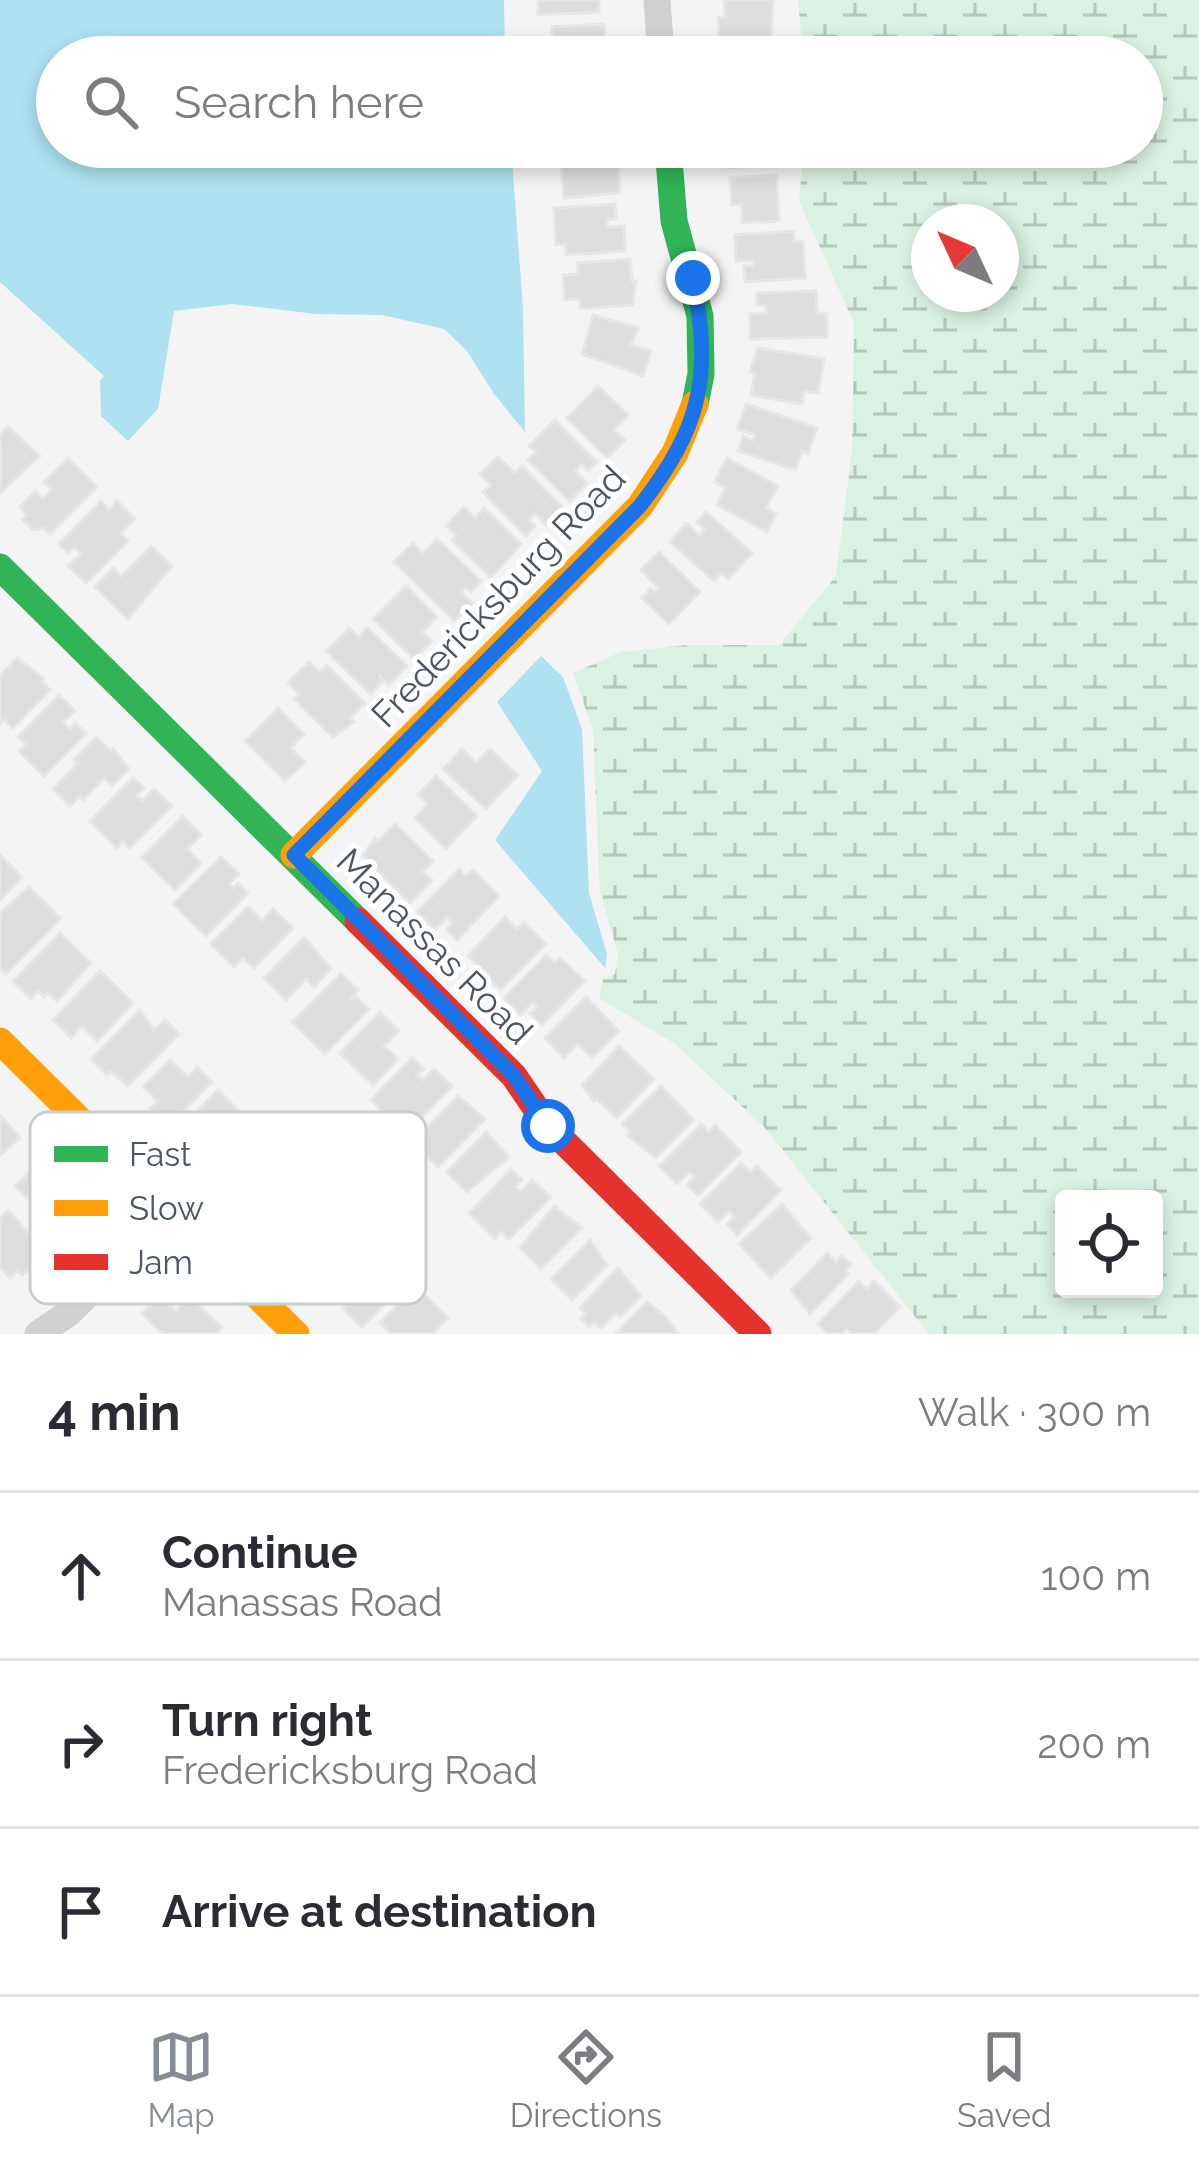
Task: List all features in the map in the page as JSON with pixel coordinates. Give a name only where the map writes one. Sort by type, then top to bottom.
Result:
[{"type":"street","points":[[657,0],[660,36]]},
{"type":"street","name":"Fredericksburg Road","points":[[294,855],[624,523],[667,471],[687,430],[701,384],[704,337],[693,278],[674,222],[670,168]]},
{"type":"street","name":"Manassas Road","points":[[0,567],[514,1076],[548,1126],[758,1334]]},
{"type":"street","points":[[0,1041],[71,1112]]},
{"type":"street","points":[[38,1334],[77,1304]]},
{"type":"street","points":[[266,1304],[296,1334]]},
{"type":"green space","points":[[798,0],[1199,0],[1199,1334],[929,1334],[765,1128],[675,1044],[599,998],[603,979],[615,974],[618,954],[600,892],[593,730],[573,673],[621,652],[686,645],[779,645],[836,576],[852,451],[854,323],[799,201],[802,168],[1163,168],[1163,36],[801,36]]},
{"type":"water","points":[[0,0],[504,0],[505,36],[36,36],[36,168],[513,168],[523,308],[525,432],[467,351],[444,329],[382,315],[316,314],[232,304],[174,311],[158,409],[128,441],[101,416],[100,381],[104,376],[0,282]]},
{"type":"water","points":[[541,656],[563,677],[582,729],[589,893],[607,954],[605,968],[495,840],[542,771],[497,702]]},
{"type":"building","points":[[538,0],[599,0],[599,12],[538,15]]},
{"type":"building","points":[[724,0],[773,0],[771,36],[719,36],[718,17],[725,17]]},
{"type":"building","points":[[604,24],[605,36],[552,36],[552,27]]},
{"type":"building","points":[[561,168],[618,168],[620,193],[564,198]]},
{"type":"building","points":[[777,175],[779,221],[742,223],[742,204],[732,205],[730,178]]},
{"type":"building","points":[[615,204],[616,219],[607,219],[607,227],[624,226],[625,251],[566,255],[566,244],[556,245],[554,208]]},
{"type":"building","points":[[794,231],[794,241],[803,241],[805,278],[745,282],[744,266],[753,266],[753,260],[736,261],[735,235]]},
{"type":"building","points":[[630,259],[632,281],[636,281],[633,305],[580,309],[580,299],[565,300],[563,275],[578,274],[577,263]]},
{"type":"building","points":[[816,291],[817,313],[827,313],[827,337],[750,339],[750,314],[766,313],[766,306],[756,304],[757,293]]},
{"type":"building","points":[[593,315],[638,328],[631,345],[651,351],[643,376],[582,354]]},
{"type":"building","points":[[758,348],[824,359],[818,393],[804,391],[802,404],[751,395],[755,373],[750,372]]},
{"type":"building","points":[[598,386],[628,415],[614,430],[625,440],[607,458],[567,418]]},
{"type":"building","points":[[746,404],[817,428],[808,453],[802,451],[795,470],[738,451],[743,436],[753,440],[755,435],[737,429]]},
{"type":"building","points":[[555,420],[597,462],[588,470],[582,464],[575,471],[587,483],[570,501],[528,460],[536,452],[529,446]]},
{"type":"building","points":[[8,426],[40,456],[1,492],[0,435]]},
{"type":"building","points":[[498,457],[515,473],[522,466],[563,508],[546,525],[535,513],[529,519],[535,526],[526,536],[483,492],[491,485],[480,474]]},
{"type":"building","points":[[68,458],[97,487],[50,534],[44,528],[33,530],[23,520],[27,515],[20,507],[35,491],[43,499],[52,490],[44,482]]},
{"type":"building","points":[[727,458],[778,486],[766,508],[776,514],[767,532],[717,505],[726,488],[714,482]]},
{"type":"building","points":[[101,501],[109,510],[117,501],[135,519],[121,533],[128,541],[86,583],[68,566],[81,553],[74,547],[68,553],[59,544]]},
{"type":"building","points":[[464,507],[475,518],[484,508],[521,544],[491,578],[452,540],[456,535],[446,526]]},
{"type":"building","points":[[706,512],[752,553],[728,579],[722,573],[714,581],[670,542],[686,523],[699,535],[705,529],[697,522]]},
{"type":"building","points":[[437,539],[481,581],[471,592],[466,587],[461,592],[472,603],[454,621],[394,562],[413,543],[423,553]]},
{"type":"building","points":[[151,546],[172,566],[128,619],[95,587],[113,568],[121,576]]},
{"type":"building","points":[[659,552],[700,592],[669,624],[642,598],[651,588],[655,592],[658,588],[641,570]]},
{"type":"building","points":[[406,586],[437,617],[423,632],[432,641],[414,659],[373,619]]},
{"type":"building","points":[[349,628],[359,637],[367,628],[407,666],[389,685],[379,675],[382,682],[371,694],[326,651]]},
{"type":"building","points":[[17,658],[44,679],[50,690],[13,728],[4,720],[0,724],[0,676]]},
{"type":"building","points":[[309,662],[320,672],[327,665],[365,703],[350,718],[354,722],[333,737],[294,699],[299,694],[288,683]]},
{"type":"building","points":[[59,695],[75,711],[63,722],[70,729],[75,723],[86,733],[44,776],[19,751],[25,744],[18,737]]},
{"type":"building","points":[[278,708],[304,734],[291,748],[305,762],[285,781],[245,741]]},
{"type":"building","points":[[96,737],[129,769],[112,786],[104,778],[83,800],[80,796],[70,806],[53,789]]},
{"type":"building","points":[[462,749],[476,763],[490,749],[518,775],[486,809],[443,769]]},
{"type":"building","points":[[436,776],[477,816],[446,849],[415,818],[428,804],[418,795]]},
{"type":"building","points":[[133,778],[144,788],[137,795],[142,801],[154,789],[172,806],[130,848],[123,841],[117,848],[90,821]]},
{"type":"building","points":[[183,816],[201,835],[187,849],[201,863],[175,890],[142,858]]},
{"type":"building","points":[[395,824],[433,861],[423,872],[432,880],[410,903],[363,856],[375,838],[378,841]]},
{"type":"building","points":[[0,855],[22,877],[0,900]]},
{"type":"building","points":[[221,857],[239,874],[229,884],[233,888],[238,883],[248,893],[206,936],[173,904]]},
{"type":"building","points":[[459,869],[466,876],[473,870],[499,896],[457,940],[447,930],[453,923],[447,917],[435,930],[417,912]]},
{"type":"building","points":[[29,887],[61,918],[6,974],[0,969],[0,913]]},
{"type":"building","points":[[248,907],[262,920],[273,909],[293,928],[254,968],[243,958],[234,967],[211,944]]},
{"type":"building","points":[[505,917],[517,929],[524,922],[546,944],[501,989],[481,975],[484,971],[468,956]]},
{"type":"building","points":[[60,933],[91,963],[57,1001],[38,991],[31,999],[13,981]]},
{"type":"building","points":[[304,937],[331,969],[314,987],[306,979],[286,1000],[264,978]]},
{"type":"building","points":[[546,955],[555,963],[560,958],[585,981],[542,1025],[530,1014],[537,1006],[533,1002],[521,1015],[504,998]]},
{"type":"building","points":[[100,971],[133,1003],[97,1041],[82,1026],[71,1038],[53,1020]]},
{"type":"building","points":[[341,973],[358,990],[349,1000],[356,997],[369,1009],[325,1054],[292,1022]]},
{"type":"building","points":[[586,997],[619,1031],[592,1058],[578,1044],[564,1058],[545,1038]]},
{"type":"building","points":[[140,1010],[154,1030],[165,1020],[179,1034],[128,1086],[91,1059]]},
{"type":"building","points":[[380,1012],[399,1031],[384,1046],[398,1059],[373,1085],[340,1053]]},
{"type":"building","points":[[619,1046],[654,1079],[617,1118],[582,1085]]},
{"type":"building","points":[[412,1058],[424,1069],[417,1075],[423,1080],[434,1069],[452,1086],[426,1113],[383,1112],[371,1100]]},
{"type":"building","points":[[170,1060],[188,1077],[197,1067],[212,1082],[183,1112],[147,1112],[158,1101],[143,1087]]},
{"type":"building","points":[[661,1086],[694,1120],[656,1158],[627,1135],[630,1132],[622,1124]]},
{"type":"building","points":[[218,1090],[240,1112],[196,1112]]},
{"type":"building","points":[[458,1096],[485,1119],[438,1167],[426,1155],[426,1129]]},
{"type":"building","points":[[0,1115],[20,1138],[0,1155]]},
{"type":"building","points":[[701,1124],[709,1132],[715,1125],[741,1152],[698,1195],[687,1185],[695,1177],[689,1172],[677,1184],[659,1166]]},
{"type":"building","points":[[486,1132],[509,1157],[467,1192],[447,1172]]},
{"type":"building","points":[[741,1163],[750,1172],[757,1166],[781,1190],[737,1235],[727,1224],[734,1217],[729,1211],[718,1222],[700,1204]]},
{"type":"building","points":[[511,1169],[522,1180],[515,1187],[520,1192],[532,1180],[551,1197],[509,1239],[501,1232],[495,1239],[469,1213]]},
{"type":"building","points":[[30,1171],[30,1201],[15,1186]]},
{"type":"building","points":[[782,1204],[811,1238],[771,1278],[739,1244]]},
{"type":"building","points":[[554,1206],[582,1228],[541,1269],[520,1248]]},
{"type":"building","points":[[8,1210],[30,1234],[30,1270],[22,1275],[18,1270],[10,1278],[0,1267],[0,1218]]},
{"type":"building","points":[[590,1240],[607,1265],[572,1300],[551,1279]]},
{"type":"building","points":[[827,1253],[836,1262],[842,1256],[851,1264],[845,1271],[848,1274],[810,1314],[791,1290]]},
{"type":"building","points":[[618,1268],[641,1296],[620,1317],[615,1313],[601,1328],[594,1322],[589,1327],[581,1319],[586,1314],[580,1308]]},
{"type":"building","points":[[859,1281],[867,1289],[874,1281],[900,1307],[874,1334],[851,1334],[847,1329],[828,1334],[818,1324]]},
{"type":"building","points":[[426,1296],[448,1318],[432,1334],[391,1334],[380,1323],[398,1304],[426,1304]]},
{"type":"building","points":[[647,1302],[679,1334],[615,1334]]},
{"type":"building","points":[[151,1304],[169,1304],[176,1311],[183,1304],[197,1304],[222,1327],[216,1334],[163,1334],[142,1314]]},
{"type":"building","points":[[347,1304],[385,1304],[362,1327],[343,1308]]},
{"type":"traffic: fast","points":[[670,168],[674,221],[700,316],[701,374],[695,404]]},
{"type":"traffic: fast","points":[[0,567],[358,921]]},
{"type":"traffic: slow","points":[[294,855],[640,506],[675,453],[695,404]]},
{"type":"traffic: slow","points":[[0,1041],[72,1112]]},
{"type":"traffic: slow","points":[[266,1304],[296,1334]]},
{"type":"traffic: jam","points":[[358,921],[514,1076],[548,1126],[758,1334]]},
{"type":"route","points":[[548,1126],[514,1076],[294,855],[640,506],[667,471],[687,430],[701,384],[704,337],[693,278]]}]
